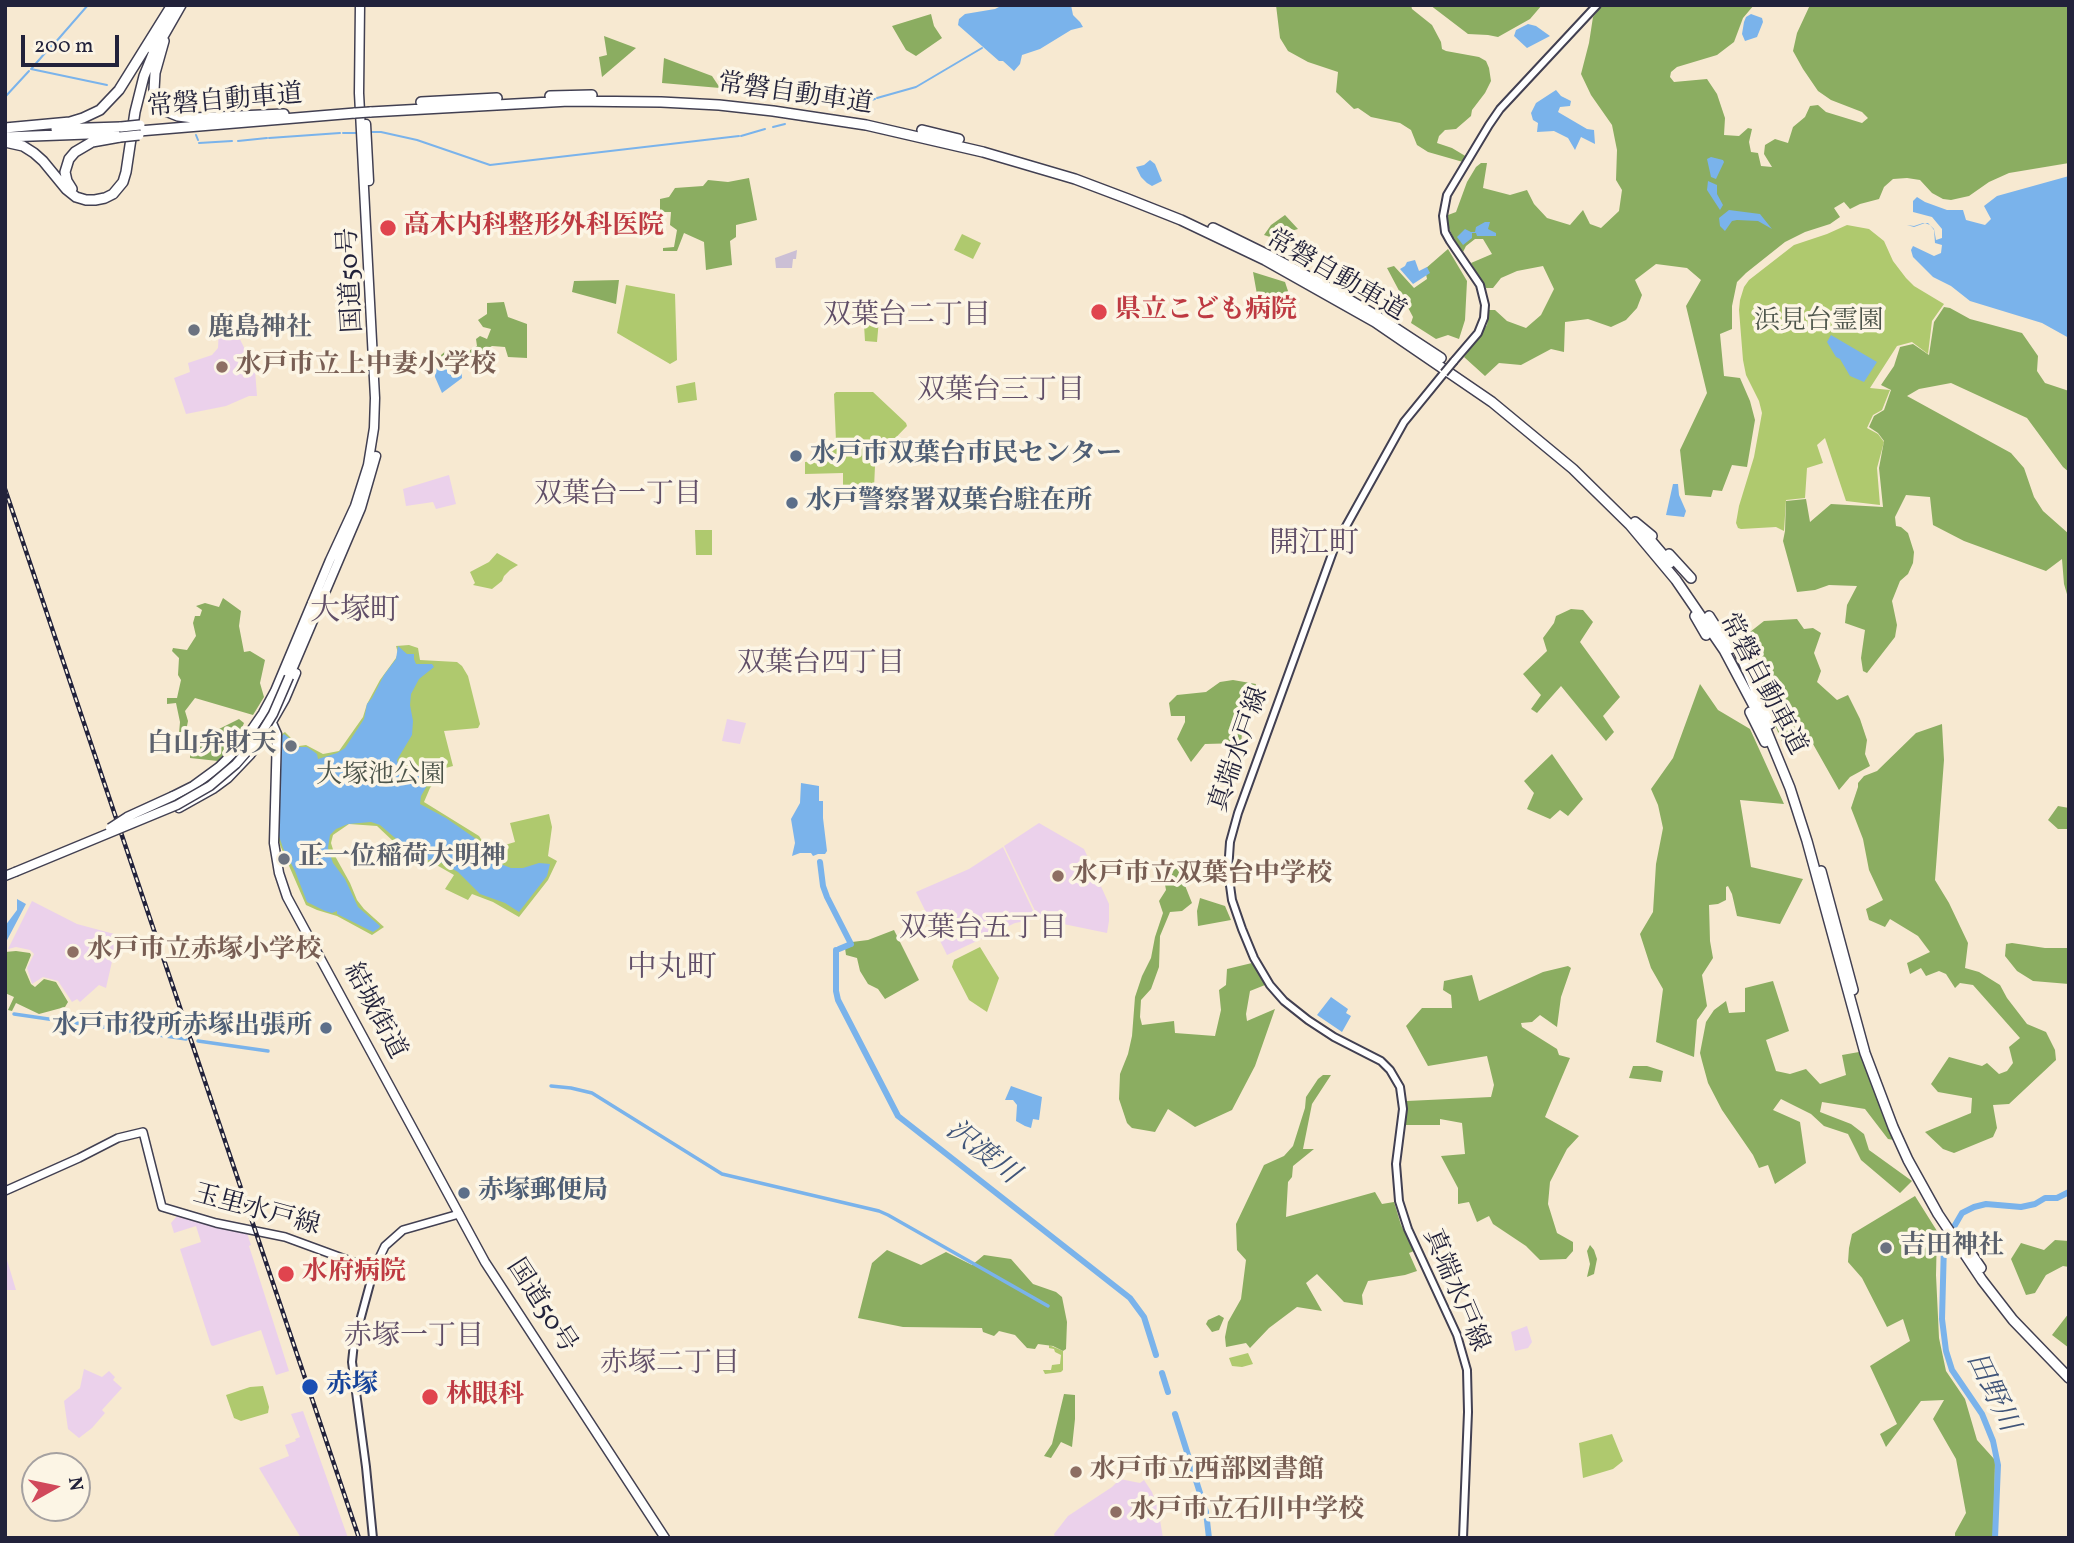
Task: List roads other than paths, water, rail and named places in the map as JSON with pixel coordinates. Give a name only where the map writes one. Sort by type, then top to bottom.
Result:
[{"type":"highway","points":[[5,140],[23,146],[38,156],[61,184],[76,197],[95,201],[113,194],[123,182],[144,76],[172,5]]},
{"type":"highway","points":[[120,132],[92,142],[71,156],[65,172],[67,181],[75,192],[88,197],[102,196],[120,181],[133,100],[161,33],[181,5]]},
{"type":"highway","name":"国道50号","points":[[341,545],[371,477],[377,451],[380,411],[362,5]]},
{"type":"highway","points":[[161,33],[154,85],[157,99],[168,112],[193,118],[284,114]]},
{"type":"highway","points":[[5,129],[66,123],[95,113],[119,90],[150,39],[161,33]]},
{"type":"highway","name":"常磐自動車道","points":[[5,140],[209,126],[370,109],[569,101],[769,107],[893,124],[985,146],[1130,193],[1268,254],[1416,341],[1496,398],[1607,493],[1676,571],[1704,609],[1730,648],[1770,724],[1802,808],[1864,1029],[1896,1126]]},
{"type":"highway","name":"常磐自動車道","points":[[769,107],[905,133],[1029,165],[1128,199],[1221,238],[1375,322],[1492,402],[1544,444],[1602,497],[1642,538],[1700,613],[1749,696],[1776,753],[1797,810],[1865,1053],[1938,1214],[1964,1255],[2069,1378]]},
{"type":"highway","name":"常磐自動車道","points":[[139,131],[284,114],[355,111]]},
{"type":"highway","name":"常磐自動車道","points":[[5,129],[120,132]]},
{"type":"highway","points":[[1635,522],[1648,532],[1691,578]]},
{"type":"highway","points":[[10,871],[177,805],[220,778],[241,759],[257,740],[272,714],[341,545]]},
{"type":"highway","points":[[89,841],[113,835],[179,808],[213,789],[228,778],[260,741],[285,699],[332,587],[341,562],[341,545]]},
{"type":"highway","points":[[110,828],[127,817],[193,786],[219,767],[241,745],[275,691],[341,545]]},
{"type":"highway","points":[[1666,568],[1706,635]]},
{"type":"highway","points":[[1740,652],[1770,724]]},
{"type":"highway","points":[[10,871],[185,796],[223,769],[241,752],[257,731],[287,676]]},
{"type":"highway","points":[[276,734],[285,699]]},
{"type":"highway","points":[[1750,712],[1797,810]]},
{"type":"highway","name":"結城街道","points":[[263,713],[276,734],[273,837],[282,886],[412,1128]]},
{"type":"highway","points":[[260,741],[269,738],[276,749]]},
{"type":"highway","name":"国道50号","points":[[412,1128],[499,1284],[666,1538]]},
{"type":"highway","name":"常磐自動車道","points":[[2016,1318],[2069,1370]]},
{"type":"main road","name":"真端水戸線","points":[[1463,1538],[1469,1396],[1466,1370],[1453,1324],[1408,1229],[1399,1201],[1396,1164],[1403,1109],[1400,1087],[1381,1061],[1308,1020],[1284,1001],[1270,985],[1254,958],[1232,900],[1228,871],[1230,842],[1238,813],[1335,546],[1405,419],[1478,333],[1484,318],[1485,305],[1480,285],[1445,232],[1443,216],[1447,195],[1494,118],[1597,5]]},
{"type":"main road","name":"玉里水戸線","points":[[5,1191],[118,1138],[143,1132],[162,1207],[216,1223],[285,1237],[374,1269]]},
{"type":"main road","points":[[373,1538],[352,1362],[354,1343],[374,1269],[385,1246],[398,1234],[412,1227],[459,1214]]},
{"type":"water","points":[[1003,5],[1071,5],[1073,15],[1083,27],[1071,30],[1040,49],[1022,55],[1020,64],[1014,71],[958,25],[959,19],[965,14]]},
{"type":"water","points":[[1751,14],[1762,18],[1763,22],[1757,37],[1745,41],[1742,34],[1744,22]]},
{"type":"water","points":[[1528,24],[1550,36],[1527,48],[1514,36],[1516,30]]},
{"type":"water","points":[[1556,90],[1571,101],[1570,106],[1560,107],[1558,112],[1587,129],[1594,130],[1595,144],[1581,137],[1575,150],[1568,138],[1554,131],[1537,132],[1538,123],[1533,120],[1531,113],[1536,103]]},
{"type":"water","points":[[1711,157],[1724,162],[1716,179],[1711,177],[1707,159]]},
{"type":"water","points":[[1150,160],[1155,164],[1162,181],[1152,186],[1141,177],[1136,167]]},
{"type":"water","points":[[2069,176],[2069,338],[2042,323],[1970,301],[1951,286],[1933,277],[1913,257],[1911,250],[1913,246],[1934,256],[1941,253],[1942,245],[1935,243],[1934,230],[1930,225],[1934,229],[1936,240],[1942,238],[1942,229],[1932,217],[1913,212],[1913,201],[1917,197],[1947,210],[1963,210],[1966,220],[1985,225],[1991,219],[1984,206],[1997,196]]},
{"type":"water","points":[[1708,181],[1717,185],[1717,194],[1723,205],[1720,210],[1707,190]]},
{"type":"water","points":[[1729,210],[1760,214],[1772,229],[1758,221],[1737,220],[1732,221],[1725,231],[1720,226],[1719,218]]},
{"type":"water","points":[[1490,222],[1488,229],[1496,233],[1496,236],[1477,236],[1472,233],[1472,238],[1463,245],[1457,237],[1465,229],[1475,232],[1476,227]]},
{"type":"water","points":[[1415,260],[1419,271],[1427,267],[1430,273],[1413,284],[1400,269],[1407,262]]},
{"type":"water","points":[[1831,335],[1877,362],[1864,382],[1850,376],[1836,357],[1827,342]]},
{"type":"water","points":[[434,359],[451,364],[461,363],[462,378],[442,393],[435,377]]},
{"type":"water","points":[[1673,484],[1678,484],[1679,495],[1686,511],[1684,517],[1666,515]]},
{"type":"water","name":"大塚池公園","points":[[398,646],[407,654],[414,654],[416,664],[432,664],[434,667],[419,679],[411,694],[412,735],[397,760],[399,767],[408,773],[432,777],[421,796],[420,804],[479,841],[493,861],[511,868],[523,868],[539,863],[550,864],[547,876],[519,912],[505,903],[480,894],[458,872],[435,859],[413,862],[401,843],[380,825],[371,822],[348,824],[336,829],[330,835],[328,848],[333,863],[345,879],[358,907],[380,926],[379,928],[373,932],[337,914],[337,911],[325,911],[307,902],[277,830],[281,737],[284,734],[293,741],[288,743],[288,749],[294,749],[294,742],[298,747],[307,747],[313,751],[318,759],[345,748],[364,719],[367,704],[396,659]]},
{"type":"water","points":[[801,783],[819,786],[819,801],[823,801],[827,851],[825,854],[813,856],[811,853],[800,853],[792,856],[795,843],[791,819],[800,803]]},
{"type":"water","points":[[17,899],[26,904],[5,944],[5,926],[17,910]]},
{"type":"water","points":[[1331,997],[1348,1009],[1346,1013],[1351,1016],[1342,1032],[1317,1015]]},
{"type":"water","points":[[1011,1086],[1042,1097],[1039,1120],[1033,1119],[1031,1128],[1016,1121],[1017,1105],[1013,1100],[1005,1100]]},
{"type":"waterway","points":[[54,44],[88,5]]},
{"type":"waterway","points":[[32,68],[52,45]]},
{"type":"waterway","points":[[877,98],[916,87],[982,48]]},
{"type":"waterway","points":[[31,69],[107,85]]},
{"type":"waterway","points":[[5,97],[29,71]]},
{"type":"waterway","points":[[801,97],[855,104],[875,99]]},
{"type":"waterway","points":[[177,99],[181,102]]},
{"type":"waterway","points":[[773,127],[785,124]]},
{"type":"waterway","points":[[741,136],[765,129]]},
{"type":"waterway","points":[[372,132],[417,140],[490,165],[739,136]]},
{"type":"waterway","points":[[269,138],[340,133]]},
{"type":"waterway","points":[[343,133],[356,133]]},
{"type":"waterway","points":[[196,135],[198,140]]},
{"type":"waterway","points":[[238,141],[267,138]]},
{"type":"waterway","points":[[199,143],[232,141]]},
{"type":"waterway","name":"沢渡川","points":[[820,862],[827,897],[851,944],[839,949]]},
{"type":"waterway","name":"沢渡川","points":[[836,950],[838,1000],[898,1116],[1130,1298],[1144,1317],[1156,1355]]},
{"type":"waterway","points":[[14,1014],[186,1039]]},
{"type":"waterway","points":[[198,1041],[268,1051]]},
{"type":"waterway","points":[[551,1086],[592,1093],[722,1174],[879,1211],[1048,1306]]},
{"type":"waterway","name":"田野川","points":[[1995,1538],[1998,1465],[1993,1441],[1982,1414],[1952,1370],[1946,1351],[1942,1319],[1944,1244],[1962,1213],[1974,1207],[1986,1204],[2021,1207],[2035,1204],[2045,1198],[2057,1198],[2069,1192]]},
{"type":"waterway","name":"沢渡川","points":[[1162,1373],[1168,1392]]},
{"type":"waterway","name":"沢渡川","points":[[1175,1414],[1206,1512],[1209,1538]]},
{"type":"railway","points":[[5,489],[359,1538]]},
{"type":"place","name":"高木内科整形外科医院","points":[[388,228]]},
{"type":"place","name":"県立こども病院","points":[[1099,312]]},
{"type":"place","name":"鹿島神社","points":[[194,330]]},
{"type":"place","name":"水戸市立上中妻小学校","points":[[222,367]]},
{"type":"place","name":"水戸市双葉台市民センター","points":[[796,456]]},
{"type":"place","name":"水戸警察署双葉台駐在所","points":[[792,503]]},
{"type":"place","name":"白山弁財天","points":[[291,746]]},
{"type":"place","name":"正一位稲荷大明神","points":[[284,859]]},
{"type":"place","name":"水戸市立双葉台中学校","points":[[1058,876]]},
{"type":"place","name":"水戸市立赤塚小学校","points":[[73,952]]},
{"type":"place","name":"水戸市役所赤塚出張所","points":[[326,1028]]},
{"type":"place","name":"赤塚郵便局","points":[[464,1193]]},
{"type":"place","name":"吉田神社","points":[[1886,1248]]},
{"type":"place","name":"水府病院","points":[[286,1274]]},
{"type":"place","name":"赤塚","points":[[310,1387]]},
{"type":"place","name":"林眼科","points":[[430,1397]]},
{"type":"place","name":"水戸市立西部図書館","points":[[1076,1472]]},
{"type":"place","name":"水戸市立石川中学校","points":[[1116,1512]]},
{"type":"district","name":"双葉台二丁目","points":[[907,318]]},
{"type":"district","name":"双葉台三丁目","points":[[1001,393]]},
{"type":"district","name":"双葉台一丁目","points":[[618,497]]},
{"type":"district","name":"開江町","points":[[1314,546]]},
{"type":"district","name":"大塚町","points":[[355,613]]},
{"type":"district","name":"双葉台四丁目","points":[[821,666]]},
{"type":"district","name":"双葉台五丁目","points":[[983,931]]},
{"type":"district","name":"中丸町","points":[[672,970]]},
{"type":"district","name":"赤塚一丁目","points":[[414,1339]]},
{"type":"district","name":"赤塚二丁目","points":[[670,1366]]},
{"type":"park label","name":"浜見台霊園","points":[[1819,323]]}]
